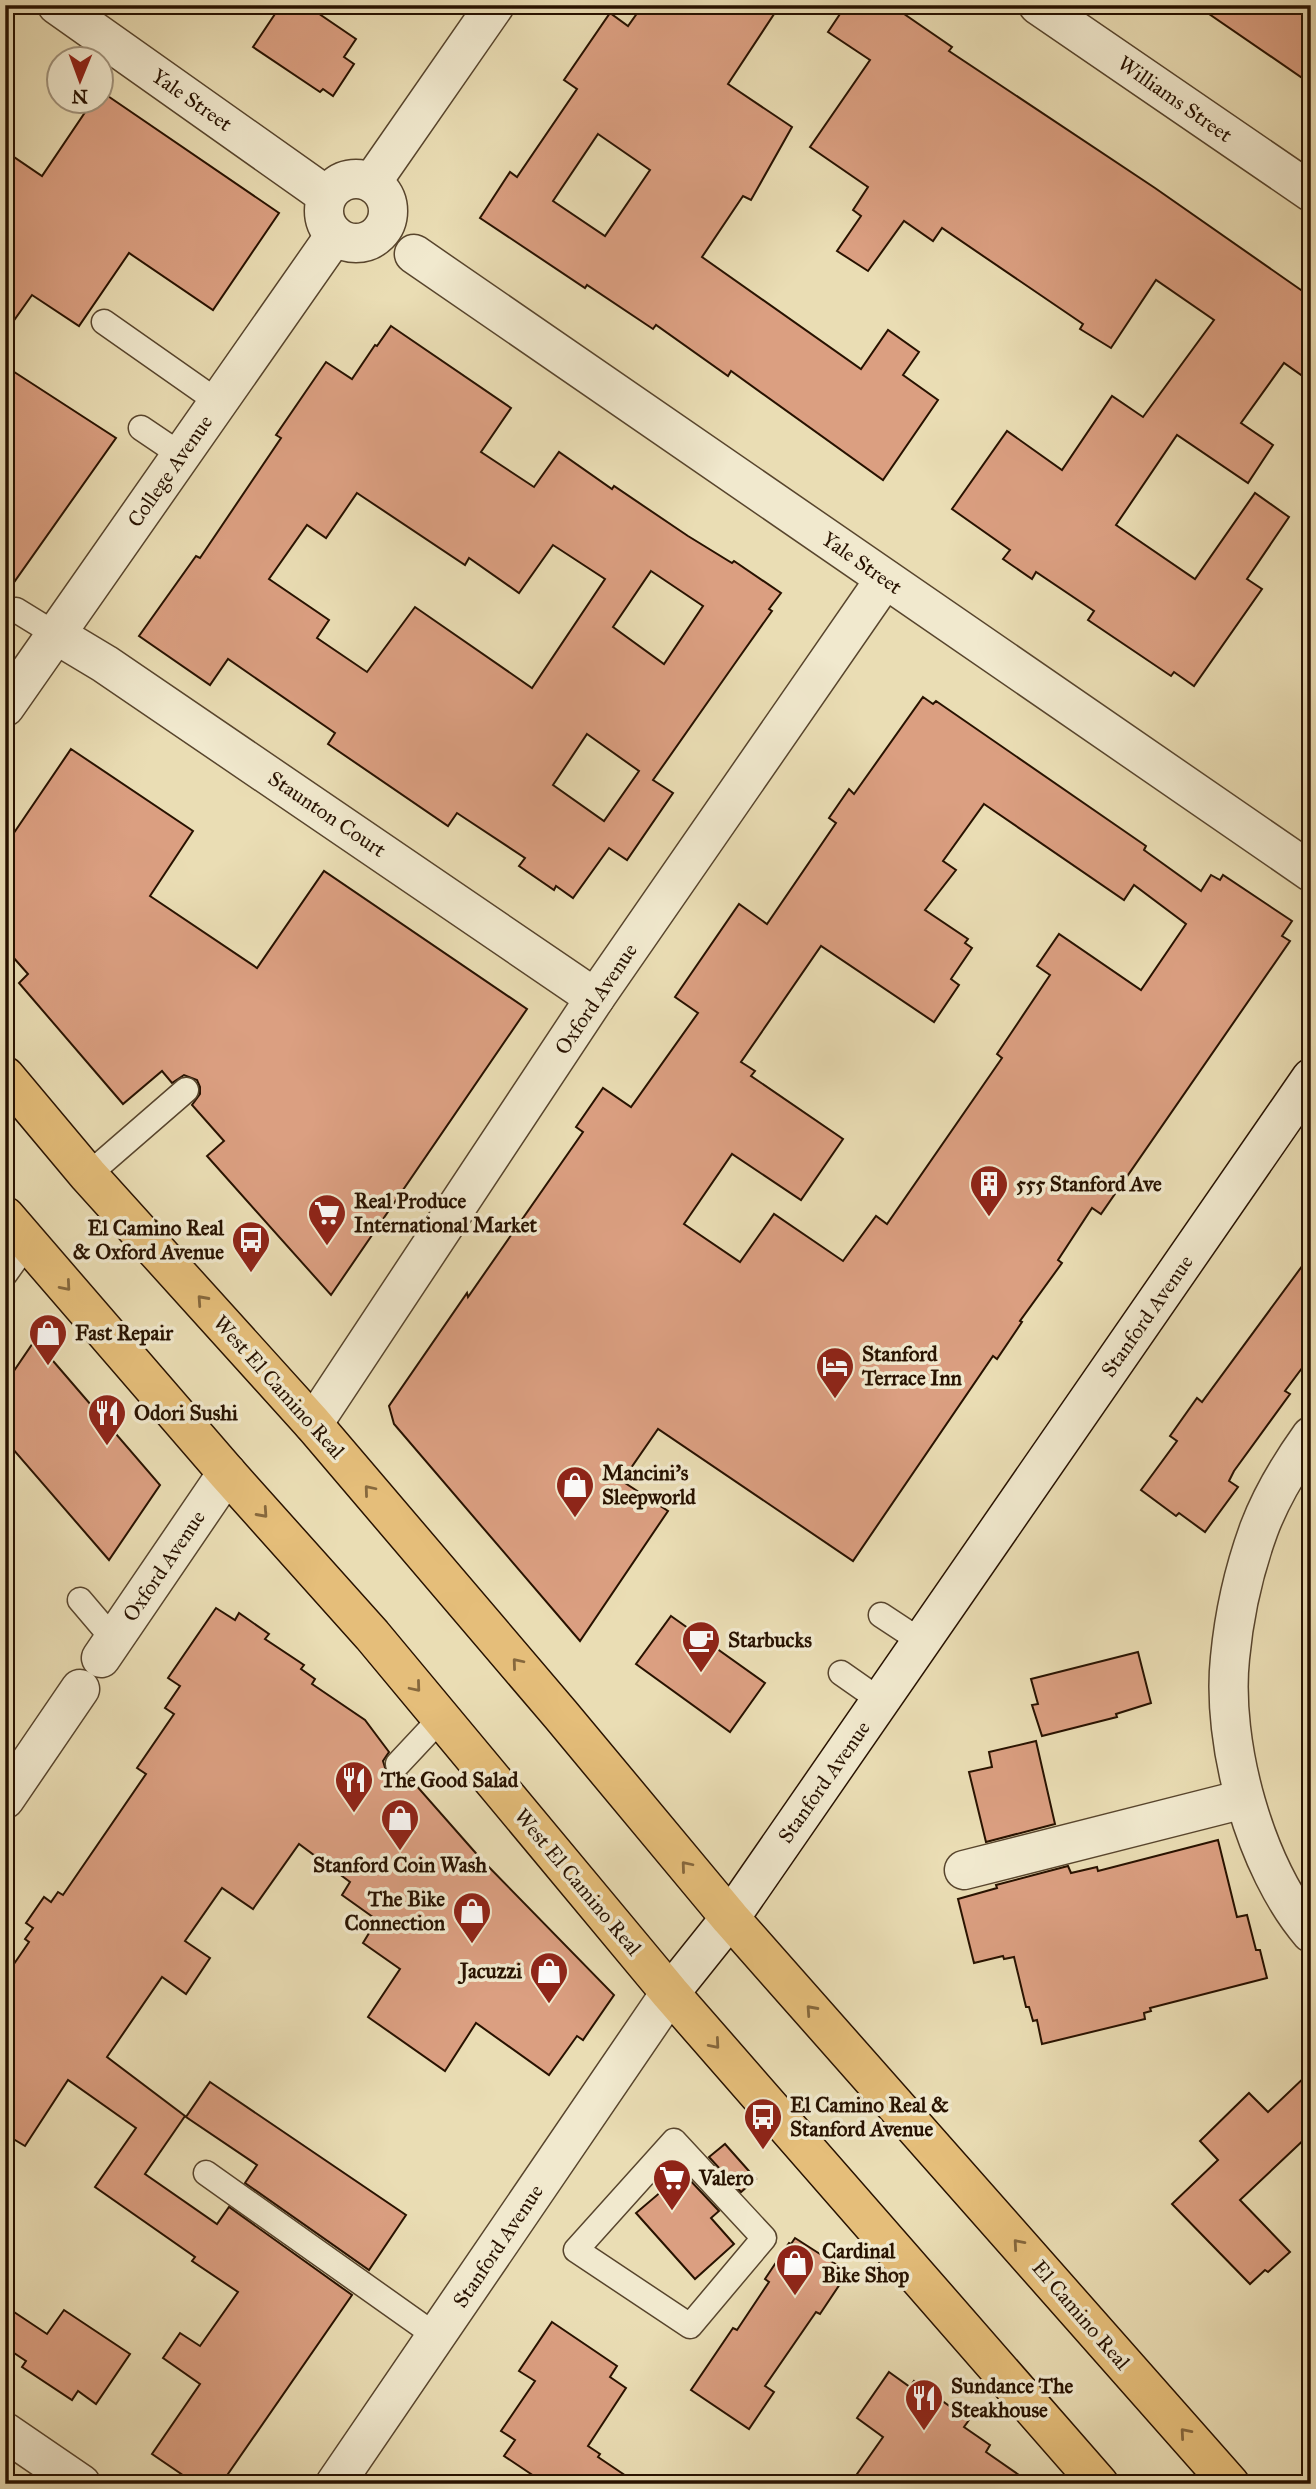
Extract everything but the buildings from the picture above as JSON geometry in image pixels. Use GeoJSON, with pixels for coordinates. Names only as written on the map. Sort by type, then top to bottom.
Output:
{"type":"FeatureCollection","features":[{"type":"Feature","properties":{"kind":"main road","name":"West El Camino Real"},"geometry":{"type":"LineString","coordinates":[[5,1076],[88,1175],[313,1424],[730,1918],[932,2147]]}},
{"type":"Feature","properties":{"kind":"main road","name":"West El Camino Real"},"geometry":{"type":"LineString","coordinates":[[17,1229],[227,1473],[372,1635],[670,1993],[1099,2484]]}},
{"type":"Feature","properties":{"kind":"main road","name":"El Camino Real"},"geometry":{"type":"LineString","coordinates":[[932,2147],[1230,2484]]}},
{"type":"Feature","properties":{"kind":"street","name":"Yale Street"},"geometry":{"type":"LineString","coordinates":[[57,5],[327,196]]}},
{"type":"Feature","properties":{"kind":"street"},"geometry":{"type":"LineString","coordinates":[[372,182],[495,5]]}},
{"type":"Feature","properties":{"kind":"street","name":"Williams Street"},"geometry":{"type":"LineString","coordinates":[[1038,5],[1311,192]]}},
{"type":"Feature","properties":{"kind":"street"},"geometry":{"type":"LineString","coordinates":[[352,178],[372,182],[387,198],[388,220],[383,230],[365,242],[344,241],[335,235],[324,217],[327,196],[334,187],[352,178]]}},
{"type":"Feature","properties":{"kind":"street","name":"College Avenue"},"geometry":{"type":"LineString","coordinates":[[5,707],[335,235]]}},
{"type":"Feature","properties":{"kind":"street","name":"Yale Street"},"geometry":{"type":"LineString","coordinates":[[414,254],[1311,872]]}},
{"type":"Feature","properties":{"kind":"street","name":"Oxford Avenue"},"geometry":{"type":"LineString","coordinates":[[313,1424],[595,998],[885,579]]}},
{"type":"Feature","properties":{"kind":"street","name":"Staunton Court"},"geometry":{"type":"LineString","coordinates":[[55,634],[106,664],[595,998]]}},
{"type":"Feature","properties":{"kind":"street","name":"Stanford Avenue"},"geometry":{"type":"LineString","coordinates":[[335,2484],[670,1993],[730,1918],[1311,1078]]}},
{"type":"Feature","properties":{"kind":"street"},"geometry":{"type":"LineString","coordinates":[[1311,1436],[1293,1461],[1260,1527],[1240,1592],[1229,1660],[1231,1728],[1244,1799],[1264,1857],[1298,1919],[1311,1933]]}},
{"type":"Feature","properties":{"kind":"street","name":"Oxford Avenue"},"geometry":{"type":"LineString","coordinates":[[108,1649],[227,1473]]}},
{"type":"Feature","properties":{"kind":"street"},"geometry":{"type":"LineString","coordinates":[[5,1798],[80,1689]]}},
{"type":"Feature","properties":{"kind":"street"},"geometry":{"type":"LineString","coordinates":[[964,1870],[1244,1799]]}},
{"type":"Feature","properties":{"kind":"street"},"geometry":{"type":"LineString","coordinates":[[5,2432],[81,2484]]}},
{"type":"Feature","properties":{"kind":"lane"},"geometry":{"type":"LineString","coordinates":[[104,322],[218,402]]}},
{"type":"Feature","properties":{"kind":"lane"},"geometry":{"type":"LineString","coordinates":[[141,428],[181,456]]}},
{"type":"Feature","properties":{"kind":"lane"},"geometry":{"type":"LineString","coordinates":[[16,610],[55,634]]}},
{"type":"Feature","properties":{"kind":"lane"},"geometry":{"type":"LineString","coordinates":[[88,1175],[186,1090]]}},
{"type":"Feature","properties":{"kind":"lane"},"geometry":{"type":"LineString","coordinates":[[5,1274],[17,1229]]}},
{"type":"Feature","properties":{"kind":"lane"},"geometry":{"type":"LineString","coordinates":[[80,1600],[108,1649]]}},
{"type":"Feature","properties":{"kind":"lane"},"geometry":{"type":"LineString","coordinates":[[881,1615],[922,1642]]}},
{"type":"Feature","properties":{"kind":"lane"},"geometry":{"type":"LineString","coordinates":[[841,1673],[881,1700]]}},
{"type":"Feature","properties":{"kind":"lane"},"geometry":{"type":"LineString","coordinates":[[398,1764],[442,1717]]}},
{"type":"Feature","properties":{"kind":"lane"},"geometry":{"type":"LineString","coordinates":[[674,2141],[764,2238],[690,2326],[576,2250],[674,2141]]}},
{"type":"Feature","properties":{"kind":"lane"},"geometry":{"type":"LineString","coordinates":[[206,2173],[436,2336]]}},
{"type":"Feature","properties":{"kind":"place","name":"555 Stanford Ave"},"geometry":{"type":"Point","coordinates":[989,1218]}},
{"type":"Feature","properties":{"kind":"place","name":"Real Produce International Market"},"geometry":{"type":"Point","coordinates":[327,1247]}},
{"type":"Feature","properties":{"kind":"place","name":"El Camino Real & Oxford Avenue"},"geometry":{"type":"Point","coordinates":[251,1274]}},
{"type":"Feature","properties":{"kind":"place","name":"Fast Repair"},"geometry":{"type":"Point","coordinates":[48,1367]}},
{"type":"Feature","properties":{"kind":"place","name":"Stanford Terrace Inn"},"geometry":{"type":"Point","coordinates":[835,1400]}},
{"type":"Feature","properties":{"kind":"place","name":"Odori Sushi"},"geometry":{"type":"Point","coordinates":[107,1447]}},
{"type":"Feature","properties":{"kind":"place","name":"Mancini’s Sleepworld"},"geometry":{"type":"Point","coordinates":[575,1519]}},
{"type":"Feature","properties":{"kind":"place","name":"Starbucks"},"geometry":{"type":"Point","coordinates":[701,1674]}},
{"type":"Feature","properties":{"kind":"place","name":"The Good Salad"},"geometry":{"type":"Point","coordinates":[354,1814]}},
{"type":"Feature","properties":{"kind":"place","name":"Stanford Coin Wash"},"geometry":{"type":"Point","coordinates":[400,1852]}},
{"type":"Feature","properties":{"kind":"place","name":"The Bike Connection"},"geometry":{"type":"Point","coordinates":[472,1945]}},
{"type":"Feature","properties":{"kind":"place","name":"Jacuzzi"},"geometry":{"type":"Point","coordinates":[549,2005]}},
{"type":"Feature","properties":{"kind":"place","name":"El Camino Real & Stanford Avenue"},"geometry":{"type":"Point","coordinates":[763,2151]}},
{"type":"Feature","properties":{"kind":"place","name":"Valero"},"geometry":{"type":"Point","coordinates":[672,2212]}},
{"type":"Feature","properties":{"kind":"place","name":"Cardinal Bike Shop"},"geometry":{"type":"Point","coordinates":[795,2297]}},
{"type":"Feature","properties":{"kind":"place","name":"Sundance The Steakhouse"},"geometry":{"type":"Point","coordinates":[924,2432]}}]}
